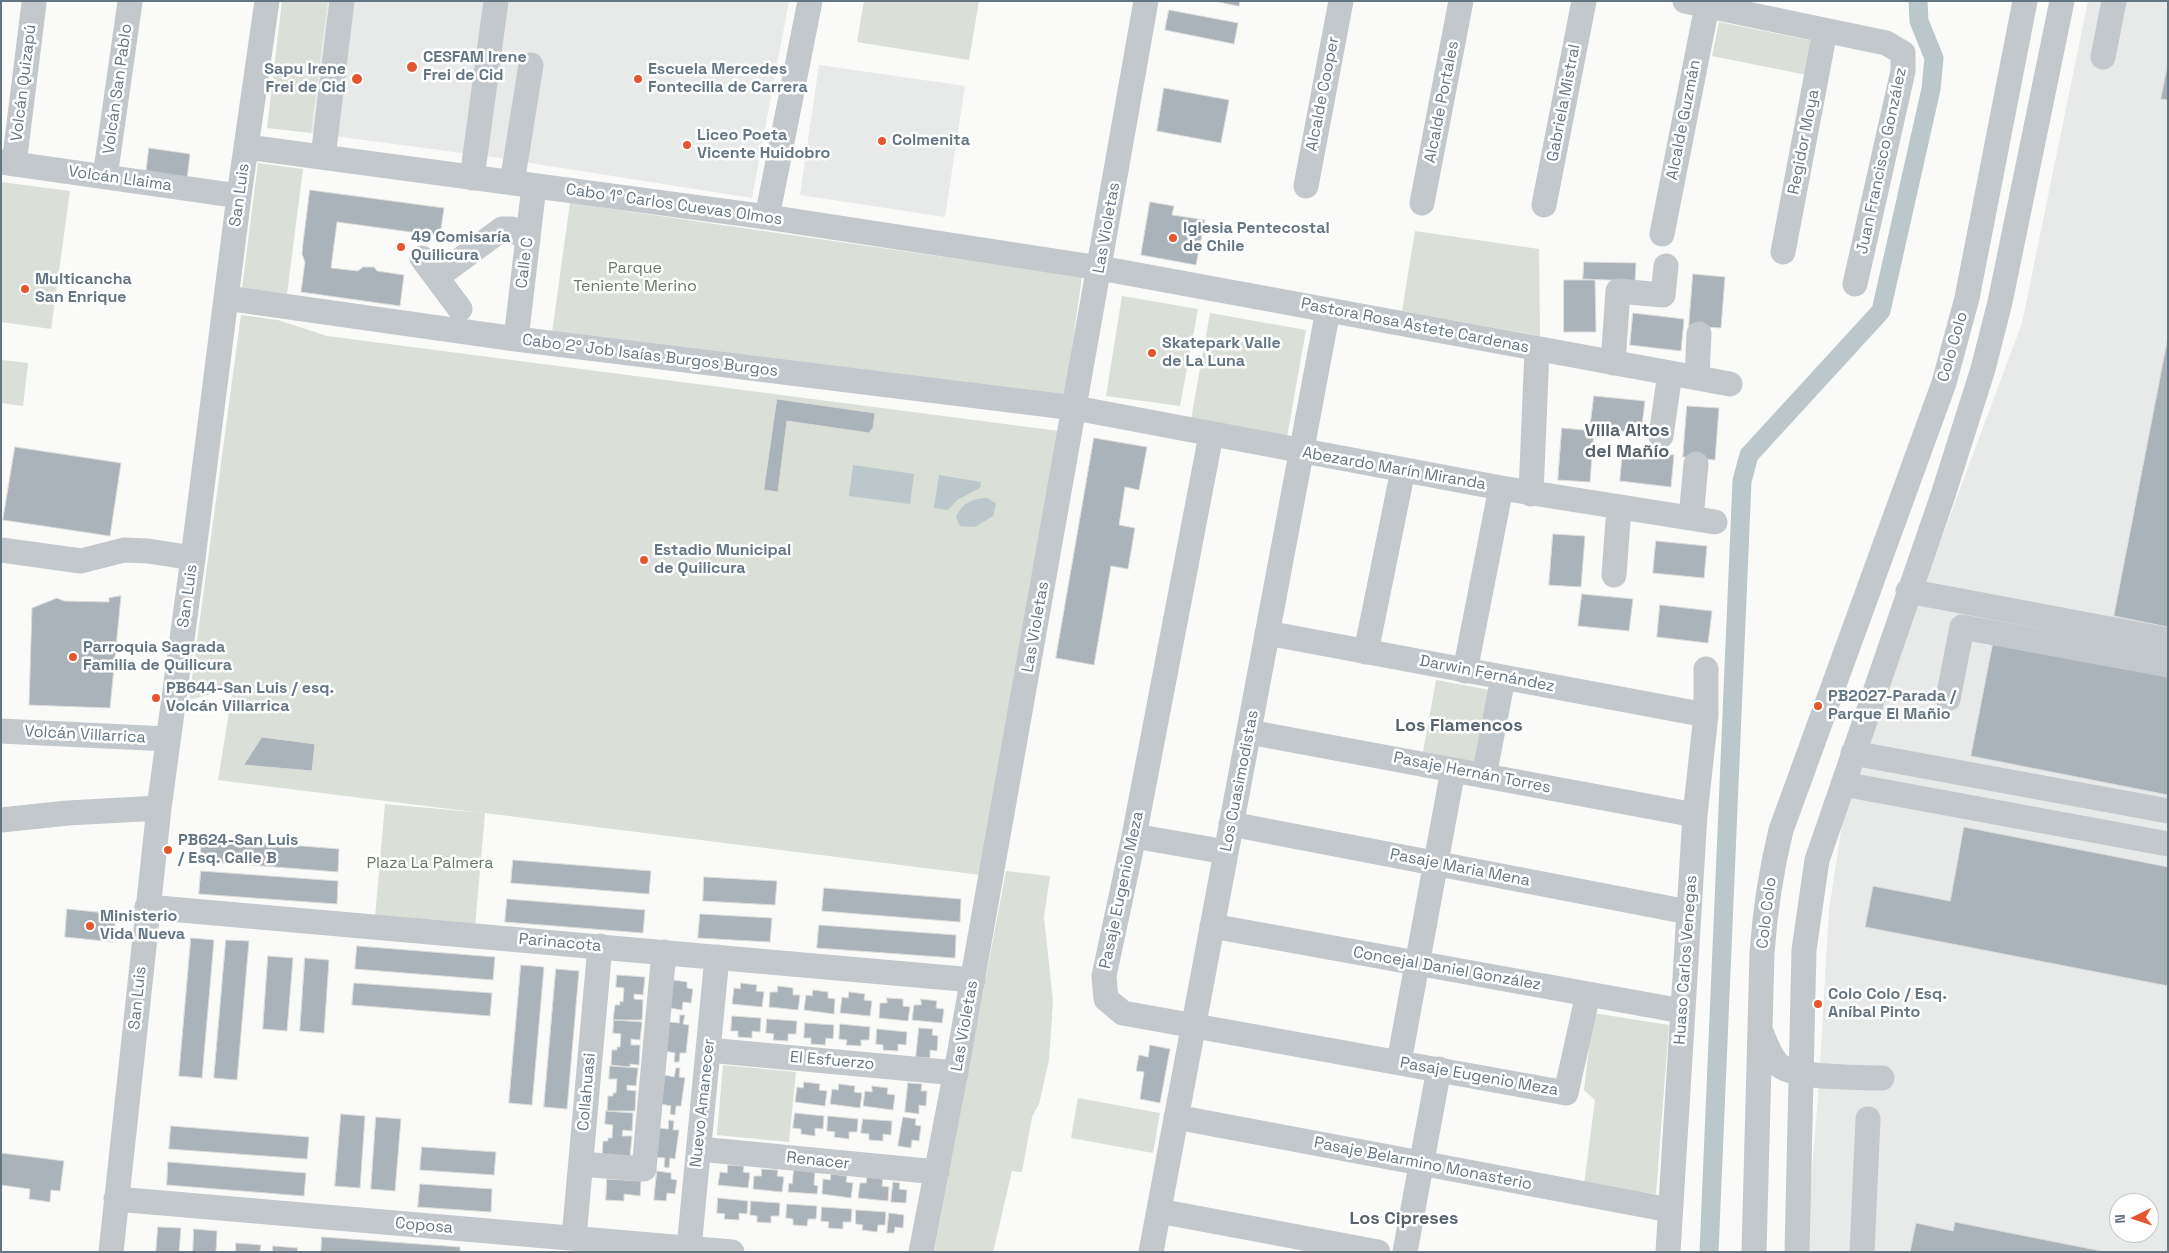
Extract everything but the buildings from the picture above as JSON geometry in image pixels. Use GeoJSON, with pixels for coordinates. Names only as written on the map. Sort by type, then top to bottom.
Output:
{"type":"FeatureCollection","features":[{"type":"Feature","properties":{"kind":"street","name":"San Luis"},"geometry":{"type":"LineString","coordinates":[[111,1252],[159,808],[239,196],[267,1]]}},
{"type":"Feature","properties":{"kind":"street"},"geometry":{"type":"LineString","coordinates":[[324,157],[342,1]]}},
{"type":"Feature","properties":{"kind":"street"},"geometry":{"type":"LineString","coordinates":[[472,178],[496,1]]}},
{"type":"Feature","properties":{"kind":"street"},"geometry":{"type":"LineString","coordinates":[[767,217],[810,1]]}},
{"type":"Feature","properties":{"kind":"street","name":"Las Violetas"},"geometry":{"type":"LineString","coordinates":[[921,1252],[973,980],[1146,1]]}},
{"type":"Feature","properties":{"kind":"street","name":"Alcalde Cooper"},"geometry":{"type":"LineString","coordinates":[[1306,186],[1341,1]]}},
{"type":"Feature","properties":{"kind":"street","name":"Alcalde Portales"},"geometry":{"type":"LineString","coordinates":[[1422,203],[1461,1]]}},
{"type":"Feature","properties":{"kind":"street","name":"Gabriela Mistral"},"geometry":{"type":"LineString","coordinates":[[1544,205],[1584,1]]}},
{"type":"Feature","properties":{"kind":"street","name":"Colo Colo"},"geometry":{"type":"LineString","coordinates":[[1754,1252],[1765,905],[1781,830],[1944,383],[1967,298],[2025,1]]}},
{"type":"Feature","properties":{"kind":"street","name":"Colo Colo"},"geometry":{"type":"LineString","coordinates":[[1797,1252],[1804,950],[1818,860],[1842,784],[1984,369],[2000,302],[2062,1]]}},
{"type":"Feature","properties":{"kind":"street"},"geometry":{"type":"LineString","coordinates":[[2103,57],[2114,1]]}},
{"type":"Feature","properties":{"kind":"street","name":"Volcán San Pablo"},"geometry":{"type":"LineString","coordinates":[[105,177],[130,2]]}},
{"type":"Feature","properties":{"kind":"street","name":"Volcán Quizapú"},"geometry":{"type":"LineString","coordinates":[[8,163],[34,3]]}},
{"type":"Feature","properties":{"kind":"street","name":"Juan Francisco González"},"geometry":{"type":"LineString","coordinates":[[1696,4],[1886,43],[1903,53],[1903,71],[1855,284]]}},
{"type":"Feature","properties":{"kind":"street","name":"Alcalde Guzmán"},"geometry":{"type":"LineString","coordinates":[[1662,234],[1696,4]]}},
{"type":"Feature","properties":{"kind":"street","name":"Regidor Moya"},"geometry":{"type":"LineString","coordinates":[[1783,252],[1825,30]]}},
{"type":"Feature","properties":{"kind":"street","name":"Calle C"},"geometry":{"type":"LineString","coordinates":[[516,339],[528,240],[523,185],[531,65]]}},
{"type":"Feature","properties":{"kind":"street"},"geometry":{"type":"LineString","coordinates":[[2000,127],[2011,148],[2030,156]]}},
{"type":"Feature","properties":{"kind":"street","name":"Cabo 1° Carlos Cuevas Olmos"},"geometry":{"type":"LineString","coordinates":[[247,147],[767,217],[1100,268]]}},
{"type":"Feature","properties":{"kind":"street","name":"Volcán Llaima"},"geometry":{"type":"LineString","coordinates":[[8,163],[239,196]]}},
{"type":"Feature","properties":{"kind":"street"},"geometry":{"type":"LineString","coordinates":[[460,309],[430,267],[502,229],[512,229],[528,240]]}},
{"type":"Feature","properties":{"kind":"street"},"geometry":{"type":"LineString","coordinates":[[1613,363],[1618,291],[1663,295],[1666,266]]}},
{"type":"Feature","properties":{"kind":"street","name":"Pastora Rosa Astete Cardenas"},"geometry":{"type":"LineString","coordinates":[[1100,268],[1537,350],[1730,384]]}},
{"type":"Feature","properties":{"kind":"street","name":"Cabo 2° Job Isaías Burgos Burgos"},"geometry":{"type":"LineString","coordinates":[[226,298],[516,339],[1075,408]]}},
{"type":"Feature","properties":{"kind":"street","name":"Los Cuasimodistas"},"geometry":{"type":"LineString","coordinates":[[1151,1252],[1328,310]]}},
{"type":"Feature","properties":{"kind":"street"},"geometry":{"type":"LineString","coordinates":[[1697,378],[1700,334]]}},
{"type":"Feature","properties":{"kind":"street"},"geometry":{"type":"LineString","coordinates":[[1531,494],[1537,350]]}},
{"type":"Feature","properties":{"kind":"street"},"geometry":{"type":"LineString","coordinates":[[1662,436],[1670,373]]}},
{"type":"Feature","properties":{"kind":"street","name":"Abezardo Marín Miranda"},"geometry":{"type":"LineString","coordinates":[[1075,408],[1531,494],[1703,520],[1696,464]]}},
{"type":"Feature","properties":{"kind":"street","name":"Pasaje Eugenio Meza"},"geometry":{"type":"LineString","coordinates":[[1211,435],[1134,836],[1104,976],[1106,999],[1123,1013],[1194,1024],[1566,1093],[1588,994]]}},
{"type":"Feature","properties":{"kind":"street"},"geometry":{"type":"LineString","coordinates":[[1366,652],[1403,470]]}},
{"type":"Feature","properties":{"kind":"street"},"geometry":{"type":"LineString","coordinates":[[1465,671],[1501,488]]}},
{"type":"Feature","properties":{"kind":"street"},"geometry":{"type":"LineString","coordinates":[[1614,575],[1620,507]]}},
{"type":"Feature","properties":{"kind":"street"},"geometry":{"type":"LineString","coordinates":[[1,550],[81,561],[124,550],[148,551],[193,558]]}},
{"type":"Feature","properties":{"kind":"street"},"geometry":{"type":"LineString","coordinates":[[1879,560],[1909,589]]}},
{"type":"Feature","properties":{"kind":"street"},"geometry":{"type":"LineString","coordinates":[[1868,591],[1909,589],[2168,640]]}},
{"type":"Feature","properties":{"kind":"street"},"geometry":{"type":"LineString","coordinates":[[1948,699],[1962,628],[2168,665]]}},
{"type":"Feature","properties":{"kind":"street","name":"Darwin Fernández"},"geometry":{"type":"LineString","coordinates":[[1267,633],[1706,715]]}},
{"type":"Feature","properties":{"kind":"street","name":"Huaso Carlos Venegas"},"geometry":{"type":"LineString","coordinates":[[1668,1252],[1688,912],[1695,815],[1706,715],[1706,669]]}},
{"type":"Feature","properties":{"kind":"street"},"geometry":{"type":"LineString","coordinates":[[1484,776],[1503,678]]}},
{"type":"Feature","properties":{"kind":"street","name":"Volcán Villarrica"},"geometry":{"type":"LineString","coordinates":[[1,731],[168,739]]}},
{"type":"Feature","properties":{"kind":"street","name":"Pasaje Hernán Torres"},"geometry":{"type":"LineString","coordinates":[[1249,732],[1695,815]]}},
{"type":"Feature","properties":{"kind":"street"},"geometry":{"type":"LineString","coordinates":[[1853,752],[2168,811]]}},
{"type":"Feature","properties":{"kind":"street"},"geometry":{"type":"LineString","coordinates":[[1399,1062],[1453,770]]}},
{"type":"Feature","properties":{"kind":"street"},"geometry":{"type":"LineString","coordinates":[[1842,784],[2168,844]]}},
{"type":"Feature","properties":{"kind":"street"},"geometry":{"type":"LineString","coordinates":[[1,820],[68,813],[159,808]]}},
{"type":"Feature","properties":{"kind":"street","name":"Pasaje Maria Mena"},"geometry":{"type":"LineString","coordinates":[[1231,824],[1688,912]]}},
{"type":"Feature","properties":{"kind":"street"},"geometry":{"type":"LineString","coordinates":[[1134,836],[1226,852]]}},
{"type":"Feature","properties":{"kind":"street","name":"Parinacota"},"geometry":{"type":"LineString","coordinates":[[147,907],[973,980]]}},
{"type":"Feature","properties":{"kind":"street","name":"Concejal Daniel González"},"geometry":{"type":"LineString","coordinates":[[1212,926],[1682,1011]]}},
{"type":"Feature","properties":{"kind":"street","name":"Collahuasi"},"geometry":{"type":"LineString","coordinates":[[574,1238],[600,946]]}},
{"type":"Feature","properties":{"kind":"street"},"geometry":{"type":"LineString","coordinates":[[580,1164],[644,1169],[664,952]]}},
{"type":"Feature","properties":{"kind":"street","name":"Nuevo Amanecer"},"geometry":{"type":"LineString","coordinates":[[689,1248],[717,957]]}},
{"type":"Feature","properties":{"kind":"street"},"geometry":{"type":"LineString","coordinates":[[1760,1030],[1770,1054],[1781,1066],[1802,1074],[1882,1078]]}},
{"type":"Feature","properties":{"kind":"street","name":"El Esfuerzo"},"geometry":{"type":"LineString","coordinates":[[708,1050],[956,1072]]}},
{"type":"Feature","properties":{"kind":"street"},"geometry":{"type":"LineString","coordinates":[[1405,1252],[1439,1069]]}},
{"type":"Feature","properties":{"kind":"street","name":"Pasaje Belarmino Monasterio"},"geometry":{"type":"LineString","coordinates":[[1176,1117],[1670,1210]]}},
{"type":"Feature","properties":{"kind":"street"},"geometry":{"type":"LineString","coordinates":[[1862,1252],[1868,1119]]}},
{"type":"Feature","properties":{"kind":"street","name":"Renacer"},"geometry":{"type":"LineString","coordinates":[[698,1149],[937,1172]]}},
{"type":"Feature","properties":{"kind":"street","name":"Coposa"},"geometry":{"type":"LineString","coordinates":[[116,1200],[484,1241],[574,1238],[732,1252]]}},
{"type":"Feature","properties":{"kind":"street"},"geometry":{"type":"LineString","coordinates":[[1159,1211],[1378,1252]]}},
{"type":"Feature","properties":{"kind":"shaded area","name":"Escuela Mercedes Fontecilla de Carrera"},"geometry":{"type":"Polygon","coordinates":[[[328,1],[789,1],[752,198],[492,157],[311,133],[328,1]]]}},
{"type":"Feature","properties":{"kind":"shaded area"},"geometry":{"type":"Polygon","coordinates":[[[2088,1],[2168,1],[2168,1252],[1805,1252],[1818,1098],[1829,910],[1847,791],[2022,323],[2088,1]]]}},
{"type":"Feature","properties":{"kind":"shaded area","name":"Colmenita"},"geometry":{"type":"Polygon","coordinates":[[[819,65],[965,86],[945,217],[800,195],[819,65]]]}},
{"type":"Feature","properties":{"kind":"shaded area"},"geometry":{"type":"Polygon","coordinates":[[[853,465],[914,474],[910,504],[849,496],[853,465]]]}},
{"type":"Feature","properties":{"kind":"shaded area"},"geometry":{"type":"Polygon","coordinates":[[[939,475],[981,482],[980,488],[957,500],[948,510],[934,508],[939,475]]]}},
{"type":"Feature","properties":{"kind":"shaded area"},"geometry":{"type":"Polygon","coordinates":[[[988,498],[996,504],[993,516],[975,527],[960,526],[956,517],[961,508],[973,500],[988,498]]]}},
{"type":"Feature","properties":{"kind":"green space"},"geometry":{"type":"Polygon","coordinates":[[[282,1],[328,1],[311,133],[267,128],[282,1]]]}},
{"type":"Feature","properties":{"kind":"green space"},"geometry":{"type":"Polygon","coordinates":[[[864,1],[979,1],[969,60],[857,42],[864,1]]]}},
{"type":"Feature","properties":{"kind":"green space"},"geometry":{"type":"Polygon","coordinates":[[[1719,22],[1814,41],[1807,75],[1712,56],[1719,22]]]}},
{"type":"Feature","properties":{"kind":"green space"},"geometry":{"type":"Polygon","coordinates":[[[258,163],[303,169],[287,294],[242,288],[258,163]]]}},
{"type":"Feature","properties":{"kind":"green space"},"geometry":{"type":"Polygon","coordinates":[[[1,182],[70,191],[51,329],[1,322],[1,182]]]}},
{"type":"Feature","properties":{"kind":"green space","name":"Parque Teniente Merino"},"geometry":{"type":"Polygon","coordinates":[[[570,203],[1082,277],[1064,402],[552,333],[570,203]]]}},
{"type":"Feature","properties":{"kind":"green space"},"geometry":{"type":"Polygon","coordinates":[[[1415,231],[1539,249],[1540,336],[1402,311],[1415,231]]]}},
{"type":"Feature","properties":{"kind":"green space","name":"Skatepark Valle de La Luna"},"geometry":{"type":"Polygon","coordinates":[[[1122,296],[1198,309],[1180,406],[1106,396],[1122,296]]]}},
{"type":"Feature","properties":{"kind":"green space"},"geometry":{"type":"Polygon","coordinates":[[[1210,313],[1306,330],[1287,437],[1191,419],[1210,313]]]}},
{"type":"Feature","properties":{"kind":"green space","name":"Estadio Municipal de Quilicura"},"geometry":{"type":"Polygon","coordinates":[[[241,315],[278,320],[327,336],[1059,431],[981,875],[485,813],[475,927],[375,917],[385,804],[482,813],[218,780],[233,688],[189,700],[241,315]]]}},
{"type":"Feature","properties":{"kind":"green space"},"geometry":{"type":"Polygon","coordinates":[[[1,360],[28,363],[23,406],[1,403],[1,360]]]}},
{"type":"Feature","properties":{"kind":"green space"},"geometry":{"type":"Polygon","coordinates":[[[1436,680],[1490,690],[1476,767],[1422,757],[1436,680]]]}},
{"type":"Feature","properties":{"kind":"green space"},"geometry":{"type":"Polygon","coordinates":[[[1006,871],[1050,876],[1044,917],[1053,1001],[1049,1060],[1039,1104],[1032,1117],[1022,1172],[1012,1171],[993,1252],[934,1252],[1006,871]]]}},
{"type":"Feature","properties":{"kind":"green space"},"geometry":{"type":"Polygon","coordinates":[[[1593,1013],[1669,1025],[1656,1194],[1584,1185],[1595,1100],[1584,1090],[1593,1013]]]}},
{"type":"Feature","properties":{"kind":"green space"},"geometry":{"type":"Polygon","coordinates":[[[723,1065],[796,1072],[789,1142],[717,1135],[723,1065]]]}},
{"type":"Feature","properties":{"kind":"green space"},"geometry":{"type":"Polygon","coordinates":[[[1078,1098],[1160,1113],[1153,1153],[1071,1138],[1078,1098]]]}},
{"type":"Feature","properties":{"kind":"waterway"},"geometry":{"type":"LineString","coordinates":[[1709,1252],[1742,481],[1749,455],[1881,311],[1931,89],[1934,58],[1919,21],[1918,1]]}},
{"type":"Feature","properties":{"kind":"place","name":"CESFAM Irene Frei de Cid"},"geometry":{"type":"Point","coordinates":[412,67]}},
{"type":"Feature","properties":{"kind":"place","name":"Sapu Irene Frei de Cid"},"geometry":{"type":"Point","coordinates":[357,79]}},
{"type":"Feature","properties":{"kind":"place","name":"Escuela Mercedes Fontecilla de Carrera"},"geometry":{"type":"Point","coordinates":[638,79]}},
{"type":"Feature","properties":{"kind":"place","name":"Colmenita"},"geometry":{"type":"Point","coordinates":[882,141]}},
{"type":"Feature","properties":{"kind":"place","name":"Liceo Poeta Vicente Huidobro"},"geometry":{"type":"Point","coordinates":[687,145]}},
{"type":"Feature","properties":{"kind":"place","name":"Iglesia Pentecostal de Chile"},"geometry":{"type":"Point","coordinates":[1173,238]}},
{"type":"Feature","properties":{"kind":"place","name":"49 Comisaría Quilicura"},"geometry":{"type":"Point","coordinates":[401,247]}},
{"type":"Feature","properties":{"kind":"place","name":"Multicancha San Enrique"},"geometry":{"type":"Point","coordinates":[25,289]}},
{"type":"Feature","properties":{"kind":"place","name":"Skatepark Valle de La Luna"},"geometry":{"type":"Point","coordinates":[1152,353]}},
{"type":"Feature","properties":{"kind":"place","name":"Estadio Municipal de Quilicura"},"geometry":{"type":"Point","coordinates":[644,560]}},
{"type":"Feature","properties":{"kind":"place","name":"Parroquia Sagrada Familia de Quilicura"},"geometry":{"type":"Point","coordinates":[73,657]}},
{"type":"Feature","properties":{"kind":"place","name":"PB644-San Luis / esq. Volcán Villarrica"},"geometry":{"type":"Point","coordinates":[156,698]}},
{"type":"Feature","properties":{"kind":"place","name":"PB2027-Parada / Parque El Mañio"},"geometry":{"type":"Point","coordinates":[1818,706]}},
{"type":"Feature","properties":{"kind":"place","name":"PB624-San Luis / Esq. Calle B"},"geometry":{"type":"Point","coordinates":[168,850]}},
{"type":"Feature","properties":{"kind":"place","name":"Ministerio Vida Nueva"},"geometry":{"type":"Point","coordinates":[90,926]}},
{"type":"Feature","properties":{"kind":"place","name":"Colo Colo / Esq. Aníbal Pinto"},"geometry":{"type":"Point","coordinates":[1818,1004]}},
{"type":"Feature","properties":{"kind":"district","name":"Villa Altos del Mañío"},"geometry":{"type":"Point","coordinates":[1627,441]}},
{"type":"Feature","properties":{"kind":"district","name":"Los Flamencos"},"geometry":{"type":"Point","coordinates":[1459,726]}},
{"type":"Feature","properties":{"kind":"district","name":"Los Cipreses"},"geometry":{"type":"Point","coordinates":[1404,1219]}},
{"type":"Feature","properties":{"kind":"park label","name":"Plaza La Palmera"},"geometry":{"type":"Point","coordinates":[430,864]}}]}
